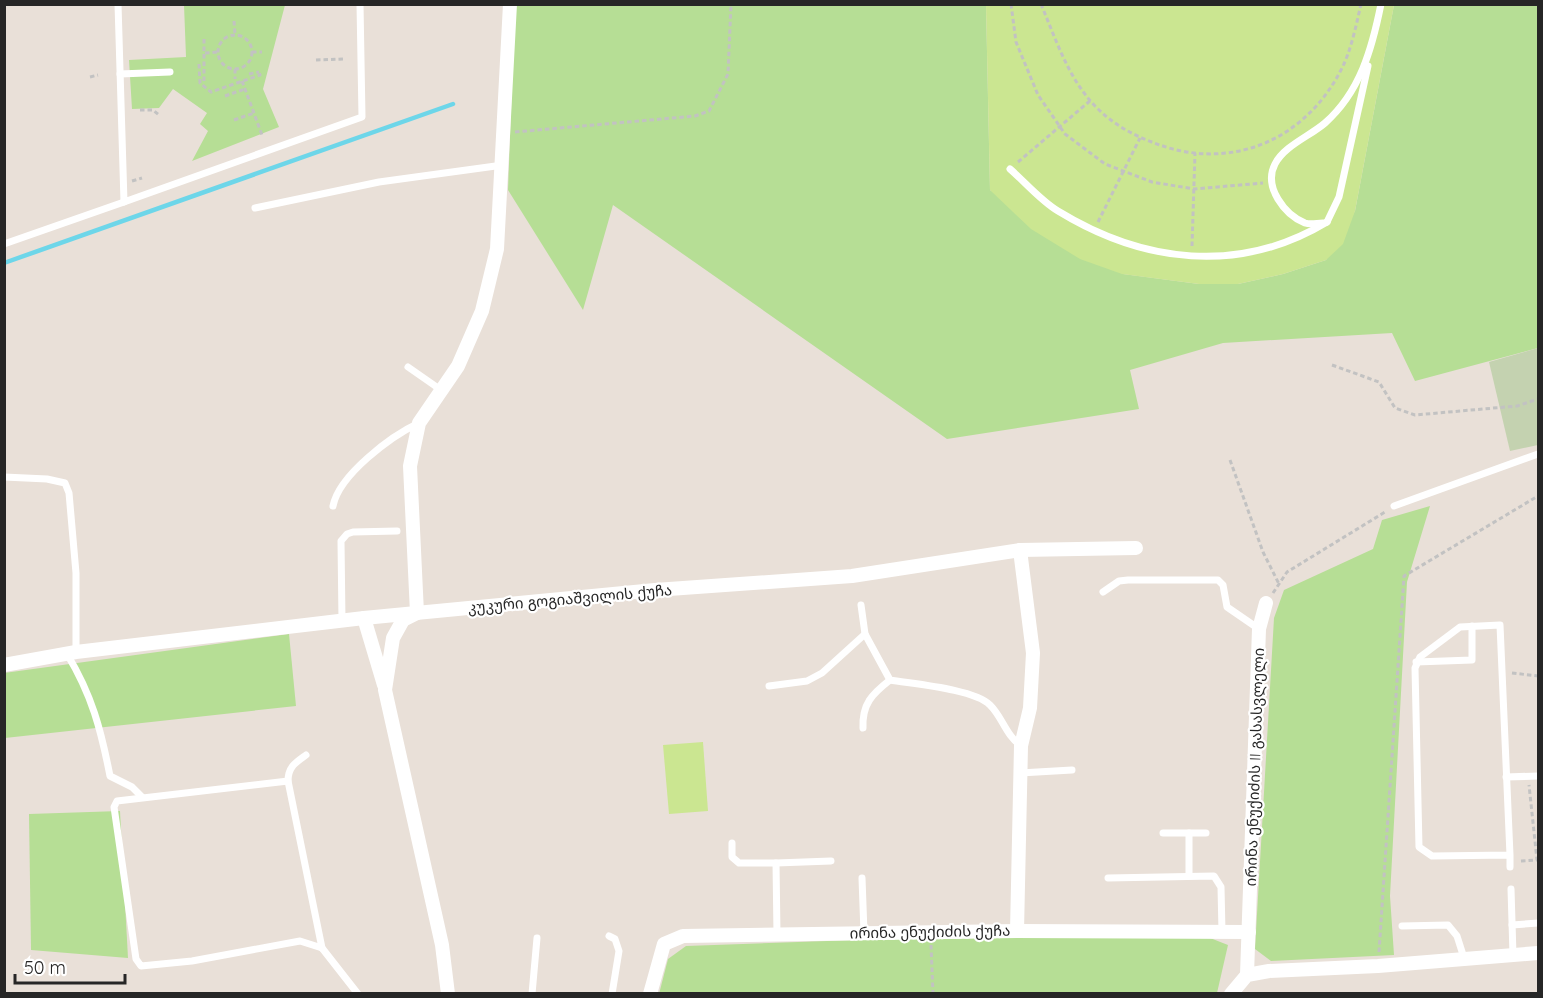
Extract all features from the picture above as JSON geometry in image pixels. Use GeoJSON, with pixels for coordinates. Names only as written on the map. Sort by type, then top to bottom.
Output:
{"type":"FeatureCollection","features":[{"type":"Feature","properties":{"kind":"street"},"geometry":{"type":"LineString","coordinates":[[385,690],[393,639],[404,620],[417,613],[410,466],[419,423],[458,366],[482,311],[497,249],[510,4]]}},
{"type":"Feature","properties":{"kind":"street","name":"კუკური გოგიაშვილის ქუჩა"},"geometry":{"type":"LineString","coordinates":[[4,665],[71,653],[364,618],[655,590],[852,576],[1020,550],[1136,548]]}},
{"type":"Feature","properties":{"kind":"street"},"geometry":{"type":"LineString","coordinates":[[1017,931],[1021,746],[1030,708],[1033,653],[1020,550]]}},
{"type":"Feature","properties":{"kind":"street","name":"ირინა ენუქიძის II გასასვლელი"},"geometry":{"type":"LineString","coordinates":[[1247,975],[1259,629],[1266,603]]}},
{"type":"Feature","properties":{"kind":"street"},"geometry":{"type":"LineString","coordinates":[[364,618],[385,690],[442,945],[448,993]]}},
{"type":"Feature","properties":{"kind":"street","name":"ირინა ენუქიძის ქუჩა"},"geometry":{"type":"LineString","coordinates":[[650,993],[664,944],[683,936],[930,931],[1249,932]]}},
{"type":"Feature","properties":{"kind":"street"},"geometry":{"type":"LineString","coordinates":[[1231,993],[1247,975],[1269,971],[1539,953]]}},
{"type":"Feature","properties":{"kind":"lane"},"geometry":{"type":"LineString","coordinates":[[118,4],[124,202]]}},
{"type":"Feature","properties":{"kind":"lane"},"geometry":{"type":"LineString","coordinates":[[4,244],[362,117],[360,4]]}},
{"type":"Feature","properties":{"kind":"lane"},"geometry":{"type":"LineString","coordinates":[[1010,169],[1056,210],[1094,231],[1124,243],[1177,256],[1221,258],[1266,250],[1327,222],[1339,197],[1381,4]]}},
{"type":"Feature","properties":{"kind":"lane"},"geometry":{"type":"LineString","coordinates":[[1327,222],[1308,224],[1289,215],[1278,200],[1272,182],[1274,165],[1285,152],[1324,123],[1342,106],[1371,52]]}},
{"type":"Feature","properties":{"kind":"lane"},"geometry":{"type":"LineString","coordinates":[[120,74],[170,72]]}},
{"type":"Feature","properties":{"kind":"lane"},"geometry":{"type":"LineString","coordinates":[[255,208],[379,182],[503,165]]}},
{"type":"Feature","properties":{"kind":"lane"},"geometry":{"type":"LineString","coordinates":[[408,367],[441,390]]}},
{"type":"Feature","properties":{"kind":"lane"},"geometry":{"type":"LineString","coordinates":[[333,506],[341,486],[395,434],[419,423]]}},
{"type":"Feature","properties":{"kind":"lane"},"geometry":{"type":"LineString","coordinates":[[1394,506],[1539,454]]}},
{"type":"Feature","properties":{"kind":"lane"},"geometry":{"type":"LineString","coordinates":[[4,477],[47,479],[65,483],[69,493],[76,573],[71,653],[100,722],[110,776],[132,787],[142,797]]}},
{"type":"Feature","properties":{"kind":"lane"},"geometry":{"type":"LineString","coordinates":[[342,621],[341,541],[346,534],[353,532],[396,531]]}},
{"type":"Feature","properties":{"kind":"lane"},"geometry":{"type":"LineString","coordinates":[[1103,592],[1119,581],[1128,580],[1218,580],[1223,585],[1224,602],[1227,607],[1259,629]]}},
{"type":"Feature","properties":{"kind":"lane"},"geometry":{"type":"LineString","coordinates":[[861,605],[865,634],[890,680]]}},
{"type":"Feature","properties":{"kind":"lane"},"geometry":{"type":"LineString","coordinates":[[1500,625],[1510,861],[1432,856],[1419,847],[1416,662],[1460,627],[1500,625]]}},
{"type":"Feature","properties":{"kind":"lane"},"geometry":{"type":"LineString","coordinates":[[1416,662],[1472,660],[1472,626]]}},
{"type":"Feature","properties":{"kind":"lane"},"geometry":{"type":"LineString","coordinates":[[769,686],[807,681],[822,673],[865,634]]}},
{"type":"Feature","properties":{"kind":"lane"},"geometry":{"type":"LineString","coordinates":[[863,729],[862,713],[871,695],[890,680],[968,695],[988,703],[1010,737],[1021,746]]}},
{"type":"Feature","properties":{"kind":"lane"},"geometry":{"type":"LineString","coordinates":[[306,755],[292,766],[288,772],[288,781],[322,948],[358,993]]}},
{"type":"Feature","properties":{"kind":"lane"},"geometry":{"type":"LineString","coordinates":[[1020,773],[1072,770]]}},
{"type":"Feature","properties":{"kind":"lane"},"geometry":{"type":"LineString","coordinates":[[1506,777],[1539,776]]}},
{"type":"Feature","properties":{"kind":"lane"},"geometry":{"type":"LineString","coordinates":[[288,781],[117,801],[114,807],[136,959],[141,966],[192,961],[300,941],[322,948]]}},
{"type":"Feature","properties":{"kind":"lane"},"geometry":{"type":"LineString","coordinates":[[1163,833],[1206,833]]}},
{"type":"Feature","properties":{"kind":"lane"},"geometry":{"type":"LineString","coordinates":[[1189,833],[1189,875]]}},
{"type":"Feature","properties":{"kind":"lane"},"geometry":{"type":"LineString","coordinates":[[732,843],[732,857],[739,863],[831,861]]}},
{"type":"Feature","properties":{"kind":"lane"},"geometry":{"type":"LineString","coordinates":[[776,863],[777,934]]}},
{"type":"Feature","properties":{"kind":"lane"},"geometry":{"type":"LineString","coordinates":[[1108,878],[1210,874],[1219,880],[1221,886],[1222,932]]}},
{"type":"Feature","properties":{"kind":"lane"},"geometry":{"type":"LineString","coordinates":[[862,878],[864,933]]}},
{"type":"Feature","properties":{"kind":"lane"},"geometry":{"type":"LineString","coordinates":[[1511,889],[1513,955]]}},
{"type":"Feature","properties":{"kind":"lane"},"geometry":{"type":"LineString","coordinates":[[1512,925],[1539,923]]}},
{"type":"Feature","properties":{"kind":"lane"},"geometry":{"type":"LineString","coordinates":[[1402,926],[1448,925],[1456,936],[1464,958]]}},
{"type":"Feature","properties":{"kind":"lane"},"geometry":{"type":"LineString","coordinates":[[609,936],[615,939],[618,951],[612,993]]}},
{"type":"Feature","properties":{"kind":"lane"},"geometry":{"type":"LineString","coordinates":[[532,993],[537,938]]}},
{"type":"Feature","properties":{"kind":"path"},"geometry":{"type":"LineString","coordinates":[[504,133],[695,116],[709,111],[728,74],[732,4]]}},
{"type":"Feature","properties":{"kind":"path"},"geometry":{"type":"LineString","coordinates":[[1011,4],[1016,42],[1038,95],[1065,134],[1105,164],[1152,182],[1194,189],[1272,182]]}},
{"type":"Feature","properties":{"kind":"path"},"geometry":{"type":"LineString","coordinates":[[1041,4],[1068,68],[1090,100],[1122,129],[1140,138],[1210,155],[1238,153],[1267,143],[1303,119],[1323,98],[1341,69],[1361,4]]}},
{"type":"Feature","properties":{"kind":"path"},"geometry":{"type":"LineString","coordinates":[[234,21],[235,35]]}},
{"type":"Feature","properties":{"kind":"path"},"geometry":{"type":"LineString","coordinates":[[235,35],[247,40],[252,52],[245,66],[235,69],[223,64],[218,52],[225,39],[235,35]]}},
{"type":"Feature","properties":{"kind":"path"},"geometry":{"type":"LineString","coordinates":[[204,39],[204,81]]}},
{"type":"Feature","properties":{"kind":"path"},"geometry":{"type":"LineString","coordinates":[[205,53],[218,52]]}},
{"type":"Feature","properties":{"kind":"path"},"geometry":{"type":"LineString","coordinates":[[252,52],[262,52]]}},
{"type":"Feature","properties":{"kind":"path"},"geometry":{"type":"LineString","coordinates":[[316,60],[343,59]]}},
{"type":"Feature","properties":{"kind":"path"},"geometry":{"type":"LineString","coordinates":[[199,64],[200,83],[211,92],[260,75],[259,72],[249,74]]}},
{"type":"Feature","properties":{"kind":"path"},"geometry":{"type":"LineString","coordinates":[[235,69],[235,79]]}},
{"type":"Feature","properties":{"kind":"path"},"geometry":{"type":"LineString","coordinates":[[90,77],[98,75]]}},
{"type":"Feature","properties":{"kind":"path"},"geometry":{"type":"LineString","coordinates":[[242,81],[262,135]]}},
{"type":"Feature","properties":{"kind":"path"},"geometry":{"type":"LineString","coordinates":[[225,96],[245,89]]}},
{"type":"Feature","properties":{"kind":"path"},"geometry":{"type":"LineString","coordinates":[[1010,169],[1090,100]]}},
{"type":"Feature","properties":{"kind":"path"},"geometry":{"type":"LineString","coordinates":[[140,110],[153,110],[159,115]]}},
{"type":"Feature","properties":{"kind":"path"},"geometry":{"type":"LineString","coordinates":[[234,120],[254,112]]}},
{"type":"Feature","properties":{"kind":"path"},"geometry":{"type":"LineString","coordinates":[[1094,231],[1140,138]]}},
{"type":"Feature","properties":{"kind":"path"},"geometry":{"type":"LineString","coordinates":[[1191,256],[1195,153]]}},
{"type":"Feature","properties":{"kind":"path"},"geometry":{"type":"LineString","coordinates":[[1332,365],[1379,382],[1395,408],[1415,415],[1517,406],[1539,399]]}},
{"type":"Feature","properties":{"kind":"path"},"geometry":{"type":"LineString","coordinates":[[1230,460],[1263,552],[1279,584]]}},
{"type":"Feature","properties":{"kind":"path"},"geometry":{"type":"LineString","coordinates":[[1266,603],[1287,572],[1394,506]]}},
{"type":"Feature","properties":{"kind":"path"},"geometry":{"type":"LineString","coordinates":[[1502,672],[1539,675]]}},
{"type":"Feature","properties":{"kind":"path"},"geometry":{"type":"LineString","coordinates":[[1510,861],[1537,860],[1529,776]]}},
{"type":"Feature","properties":{"kind":"path"},"geometry":{"type":"LineString","coordinates":[[930,931],[933,993]]}},
{"type":"Feature","properties":{"kind":"green space"},"geometry":{"type":"Polygon","coordinates":[[[184,5],[285,5],[263,89],[279,127],[192,161],[208,131],[200,124],[207,113],[173,89],[159,108],[132,109],[129,60],[186,57],[184,5]]]}},
{"type":"Feature","properties":{"kind":"green space"},"geometry":{"type":"Polygon","coordinates":[[[515,5],[986,5],[990,190],[1123,274],[1199,284],[1238,284],[1283,274],[1326,260],[1355,211],[1394,5],[1538,5],[1538,348],[1415,381],[1392,333],[1223,343],[1130,370],[1139,409],[947,439],[613,205],[583,310],[508,190],[515,5]]]}},
{"type":"Feature","properties":{"kind":"green space"},"geometry":{"type":"Polygon","coordinates":[[[986,5],[1394,5],[1355,211],[1343,244],[1326,260],[1283,274],[1238,284],[1199,284],[1122,274],[1080,259],[1031,229],[990,190],[986,5]]]}},
{"type":"Feature","properties":{"kind":"green space"},"geometry":{"type":"Polygon","coordinates":[[[1538,348],[1538,445],[1510,451],[1489,362],[1538,348]]]}},
{"type":"Feature","properties":{"kind":"green space"},"geometry":{"type":"Polygon","coordinates":[[[1430,506],[1407,582],[1390,896],[1394,955],[1271,961],[1255,949],[1274,618],[1284,590],[1373,549],[1382,520],[1430,506]]]}},
{"type":"Feature","properties":{"kind":"green space"},"geometry":{"type":"Polygon","coordinates":[[[289,634],[296,706],[5,738],[4,673],[289,634]]]}},
{"type":"Feature","properties":{"kind":"green space"},"geometry":{"type":"Polygon","coordinates":[[[703,742],[708,811],[669,814],[663,745],[703,742]]]}},
{"type":"Feature","properties":{"kind":"green space"},"geometry":{"type":"Polygon","coordinates":[[[120,811],[128,958],[31,950],[29,814],[120,811]]]}},
{"type":"Feature","properties":{"kind":"green space"},"geometry":{"type":"Polygon","coordinates":[[[972,936],[1205,936],[1228,945],[1217,993],[659,994],[668,959],[686,946],[972,936]]]}},
{"type":"Feature","properties":{"kind":"waterway"},"geometry":{"type":"LineString","coordinates":[[4,263],[453,104]]}}]}
